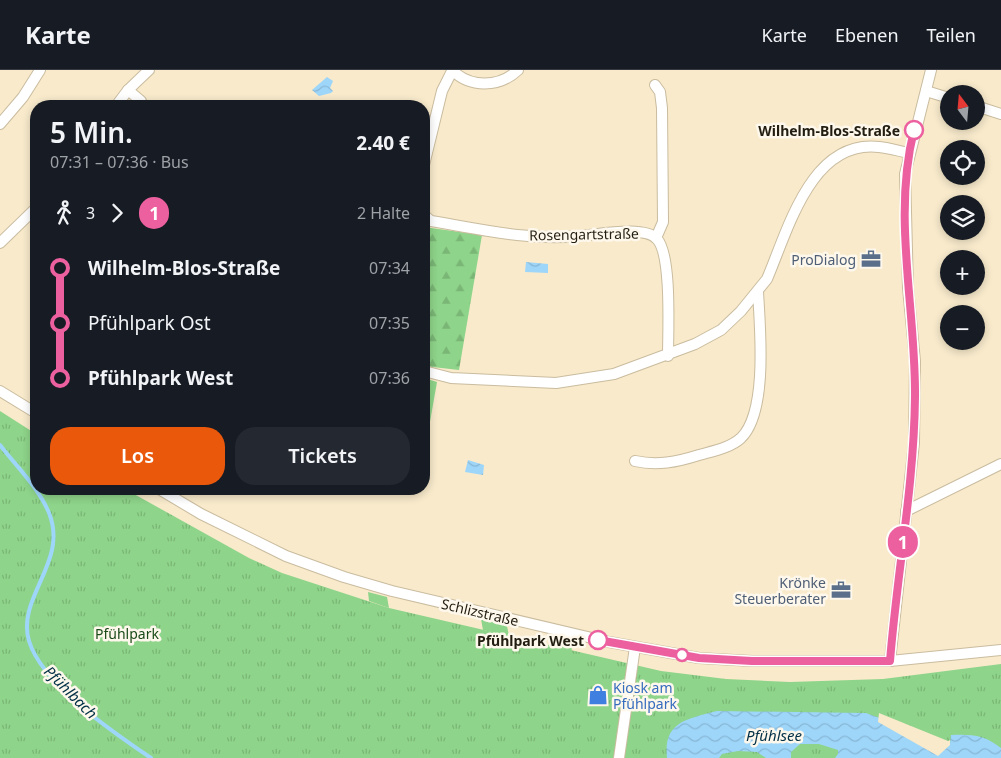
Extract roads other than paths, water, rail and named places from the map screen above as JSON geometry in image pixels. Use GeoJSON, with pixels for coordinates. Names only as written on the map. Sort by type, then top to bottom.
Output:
{"type":"FeatureCollection","features":[{"type":"Feature","properties":{"kind":"street"},"geometry":{"type":"LineString","coordinates":[[0,124],[23,96],[40,70]]}},
{"type":"Feature","properties":{"kind":"street"},"geometry":{"type":"LineString","coordinates":[[120,100],[149,70]]}},
{"type":"Feature","properties":{"kind":"street"},"geometry":{"type":"LineString","coordinates":[[430,140],[442,91],[452,70],[461,78],[481,84],[504,79],[518,70]]}},
{"type":"Feature","properties":{"kind":"street"},"geometry":{"type":"LineString","coordinates":[[890,661],[914,443],[915,397],[905,174],[930,70]]}},
{"type":"Feature","properties":{"kind":"street","name":"Rosengartstraße"},"geometry":{"type":"LineString","coordinates":[[655,86],[660,92],[662,117],[663,222],[656,238]]}},
{"type":"Feature","properties":{"kind":"street"},"geometry":{"type":"LineString","coordinates":[[128,90],[139,100]]}},
{"type":"Feature","properties":{"kind":"street"},"geometry":{"type":"LineString","coordinates":[[926,91],[940,95]]}},
{"type":"Feature","properties":{"kind":"street"},"geometry":{"type":"LineString","coordinates":[[985,109],[1001,114]]}},
{"type":"Feature","properties":{"kind":"street"},"geometry":{"type":"LineString","coordinates":[[430,373],[451,378],[556,383],[614,374],[668,356],[696,344],[721,330],[758,292],[767,279],[806,188],[824,165],[839,155],[865,147],[878,146],[909,153]]}},
{"type":"Feature","properties":{"kind":"street"},"geometry":{"type":"LineString","coordinates":[[0,243],[30,214]]}},
{"type":"Feature","properties":{"kind":"street","name":"Rosengartstraße"},"geometry":{"type":"LineString","coordinates":[[430,221],[534,236],[570,237],[632,231],[646,233],[656,238],[665,256],[669,315],[668,356]]}},
{"type":"Feature","properties":{"kind":"street"},"geometry":{"type":"LineString","coordinates":[[635,461],[648,464],[665,464],[726,447],[743,436],[753,418],[758,389],[761,356],[758,292]]}},
{"type":"Feature","properties":{"kind":"street"},"geometry":{"type":"LineString","coordinates":[[0,391],[30,409]]}},
{"type":"Feature","properties":{"kind":"street"},"geometry":{"type":"LineString","coordinates":[[906,511],[1001,464]]}},
{"type":"Feature","properties":{"kind":"street","name":"Schlizstraße"},"geometry":{"type":"LineString","coordinates":[[169,495],[201,514],[278,552],[344,577],[392,591],[635,646],[699,658],[752,661],[890,661],[1001,650]]}},
{"type":"Feature","properties":{"kind":"street"},"geometry":{"type":"LineString","coordinates":[[619,758],[635,646]]}},
{"type":"Feature","properties":{"kind":"water"},"geometry":{"type":"Polygon","coordinates":[[[327,77],[333,81],[330,88],[333,91],[319,96],[312,90],[327,77]]]}},
{"type":"Feature","properties":{"kind":"water"},"geometry":{"type":"Polygon","coordinates":[[[526,262],[548,264],[548,273],[525,272],[526,262]]]}},
{"type":"Feature","properties":{"kind":"water"},"geometry":{"type":"Polygon","coordinates":[[[468,460],[484,465],[483,475],[465,472],[468,460]]]}},
{"type":"Feature","properties":{"kind":"water","name":"Pfühlsee"},"geometry":{"type":"Polygon","coordinates":[[[717,711],[866,713],[950,744],[951,735],[971,735],[989,740],[1001,748],[1001,758],[835,758],[838,750],[819,744],[800,744],[791,752],[791,758],[766,758],[757,752],[738,751],[722,754],[719,758],[667,758],[669,736],[673,729],[687,720],[717,711]]]}},
{"type":"Feature","properties":{"kind":"waterway","name":"Pfühlbach"},"geometry":{"type":"LineString","coordinates":[[0,445],[30,482]]}},
{"type":"Feature","properties":{"kind":"waterway","name":"Pfühlbach"},"geometry":{"type":"LineString","coordinates":[[39,495],[49,513],[53,531],[52,547],[48,563],[29,609],[27,625],[29,641],[36,657],[48,674],[64,690],[100,721],[151,758]]}},
{"type":"Feature","properties":{"kind":"place","name":"Wilhelm-Blos-Straße"},"geometry":{"type":"Point","coordinates":[914,130]}},
{"type":"Feature","properties":{"kind":"place","name":"ProDialog"},"geometry":{"type":"Point","coordinates":[871,259]}},
{"type":"Feature","properties":{"kind":"place","name":"Krönke Steuerberater"},"geometry":{"type":"Point","coordinates":[841,590]}},
{"type":"Feature","properties":{"kind":"place","name":"Pfühlpark West"},"geometry":{"type":"Point","coordinates":[598,640]}},
{"type":"Feature","properties":{"kind":"place","name":"Kiosk am Pfühlpark"},"geometry":{"type":"Point","coordinates":[598,695]}},
{"type":"Feature","properties":{"kind":"park label","name":"Pfühlpark"},"geometry":{"type":"Point","coordinates":[127,633]}}]}
